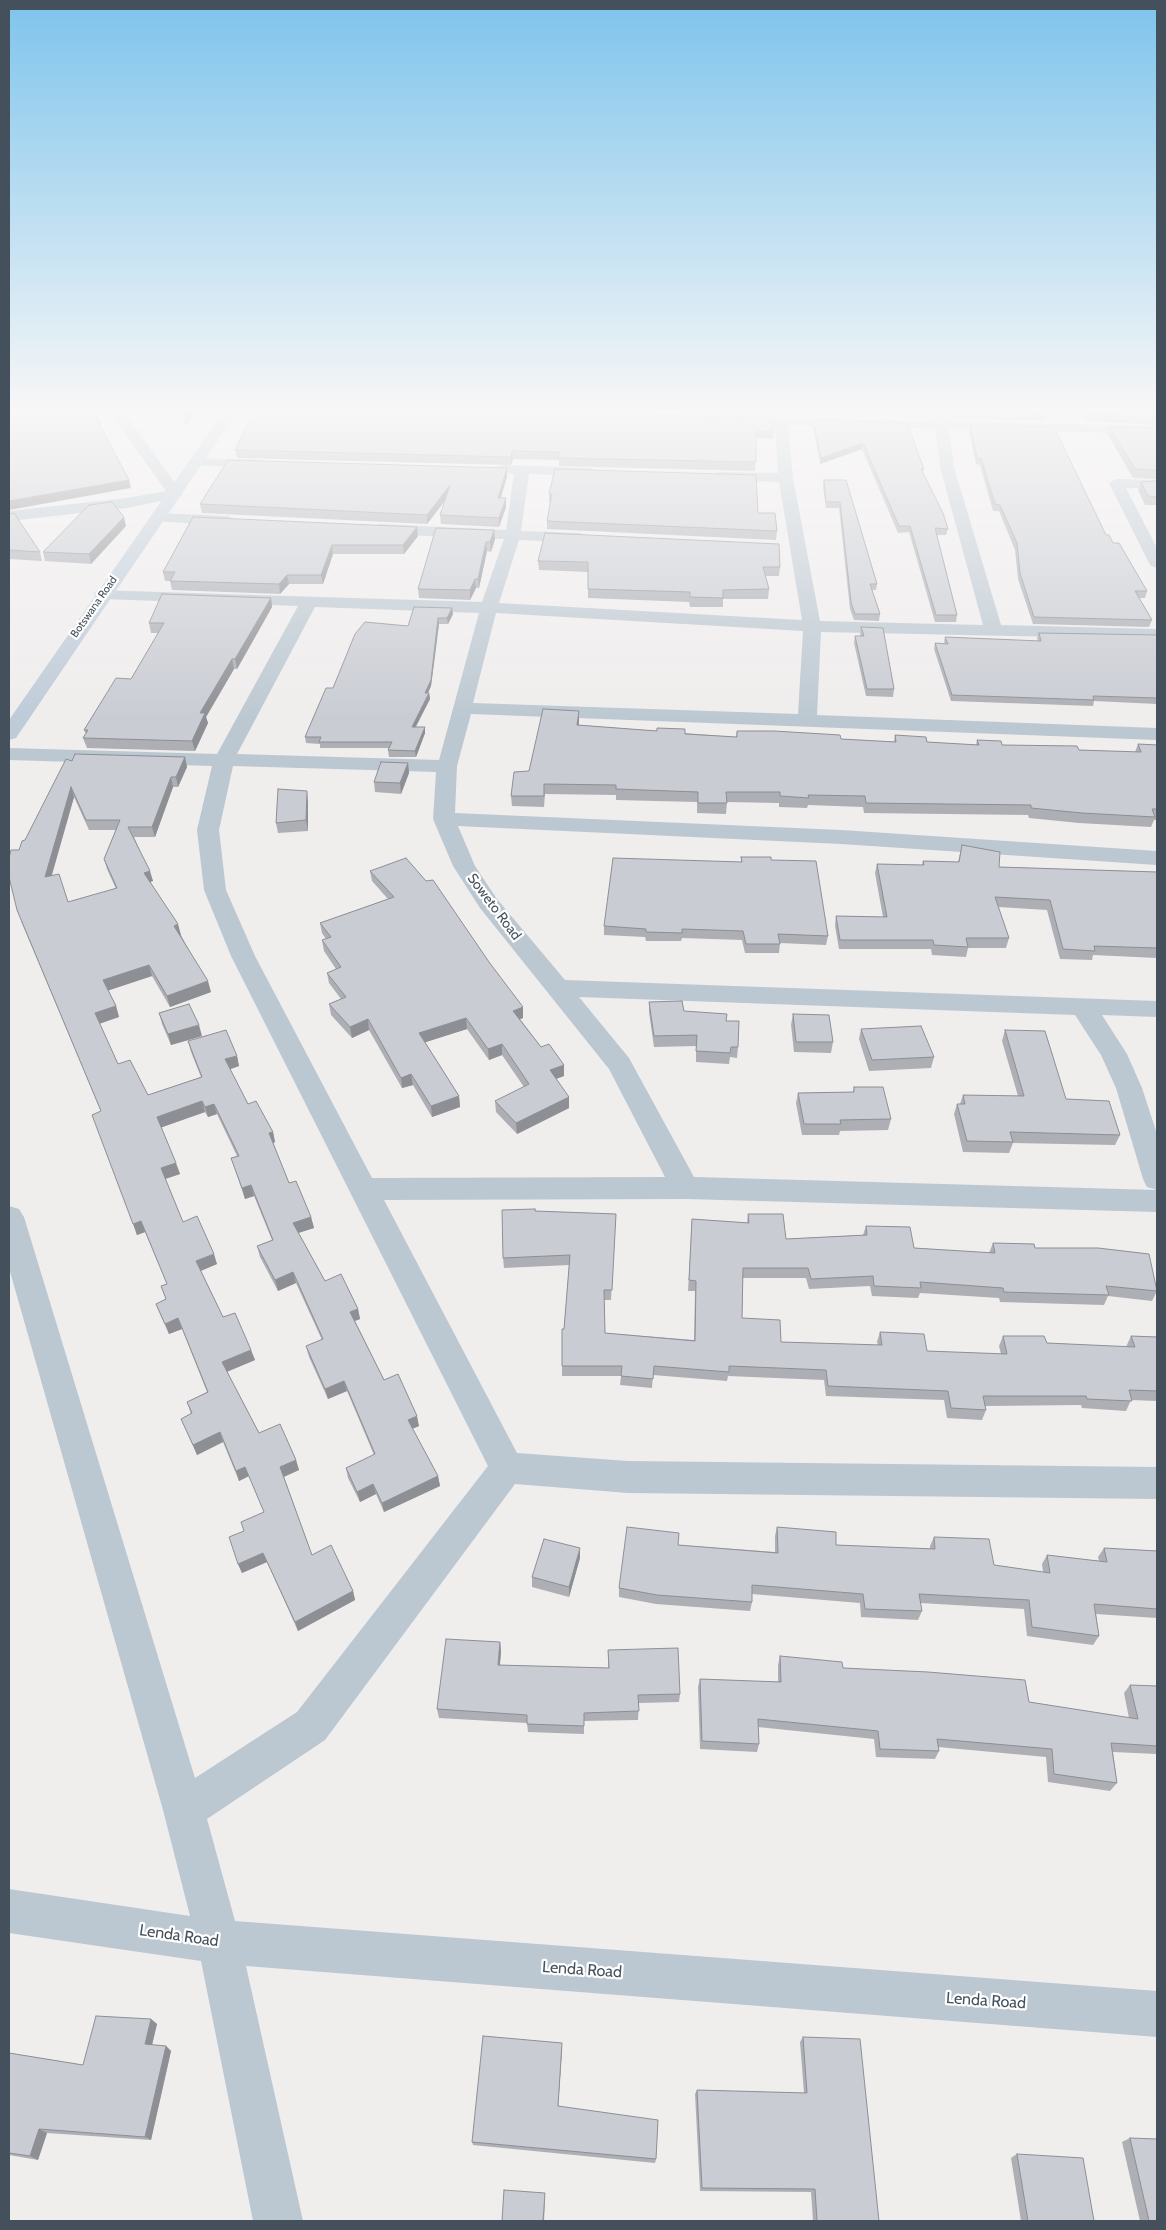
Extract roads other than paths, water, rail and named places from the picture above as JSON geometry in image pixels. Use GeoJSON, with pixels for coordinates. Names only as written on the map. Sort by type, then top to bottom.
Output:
{"type":"FeatureCollection","features":[{"type":"Feature","properties":{"kind":"street"},"geometry":{"type":"LineString","coordinates":[[9,516],[45,512]]}},
{"type":"Feature","properties":{"kind":"street","name":"Botswana Road"},"geometry":{"type":"LineString","coordinates":[[9,734],[103,594],[163,512]]}},
{"type":"Feature","properties":{"kind":"street","name":"Soweto Road"},"geometry":{"type":"LineString","coordinates":[[516,512],[513,535],[489,608],[447,766],[444,819],[464,866],[488,903],[620,1064],[685,1188]]}},
{"type":"Feature","properties":{"kind":"street"},"geometry":{"type":"LineString","coordinates":[[791,512],[812,626],[807,720]]}},
{"type":"Feature","properties":{"kind":"street"},"geometry":{"type":"LineString","coordinates":[[960,512],[993,629]]}},
{"type":"Feature","properties":{"kind":"street"},"geometry":{"type":"LineString","coordinates":[[1133,512],[1153,548],[1157,563]]}},
{"type":"Feature","properties":{"kind":"street"},"geometry":{"type":"LineString","coordinates":[[159,518],[248,522]]}},
{"type":"Feature","properties":{"kind":"street"},"geometry":{"type":"LineString","coordinates":[[365,528],[601,539]]}},
{"type":"Feature","properties":{"kind":"street"},"geometry":{"type":"LineString","coordinates":[[778,546],[797,547]]}},
{"type":"Feature","properties":{"kind":"street"},"geometry":{"type":"LineString","coordinates":[[103,594],[574,611],[812,626],[1157,634]]}},
{"type":"Feature","properties":{"kind":"street"},"geometry":{"type":"LineString","coordinates":[[309,601],[224,759],[208,830],[215,890],[242,956],[507,1468]]}},
{"type":"Feature","properties":{"kind":"street"},"geometry":{"type":"LineString","coordinates":[[461,708],[1157,734]]}},
{"type":"Feature","properties":{"kind":"street"},"geometry":{"type":"LineString","coordinates":[[9,754],[447,766]]}},
{"type":"Feature","properties":{"kind":"street"},"geometry":{"type":"LineString","coordinates":[[444,819],[841,837],[1157,858]]}},
{"type":"Feature","properties":{"kind":"street"},"geometry":{"type":"LineString","coordinates":[[556,988],[1157,1009]]}},
{"type":"Feature","properties":{"kind":"street"},"geometry":{"type":"LineString","coordinates":[[1082,1005],[1114,1054],[1129,1088],[1157,1178]]}},
{"type":"Feature","properties":{"kind":"street"},"geometry":{"type":"LineString","coordinates":[[362,1189],[685,1188],[1157,1201]]}},
{"type":"Feature","properties":{"kind":"street"},"geometry":{"type":"LineString","coordinates":[[9,1217],[184,1810],[219,1942],[278,2221]]}},
{"type":"Feature","properties":{"kind":"street"},"geometry":{"type":"LineString","coordinates":[[507,1468],[628,1477],[1157,1483]]}},
{"type":"Feature","properties":{"kind":"street"},"geometry":{"type":"LineString","coordinates":[[184,1810],[311,1726],[507,1468]]}},
{"type":"Feature","properties":{"kind":"street","name":"Lenda Road"},"geometry":{"type":"LineString","coordinates":[[9,1911],[219,1942],[1157,2014]]}}]}
